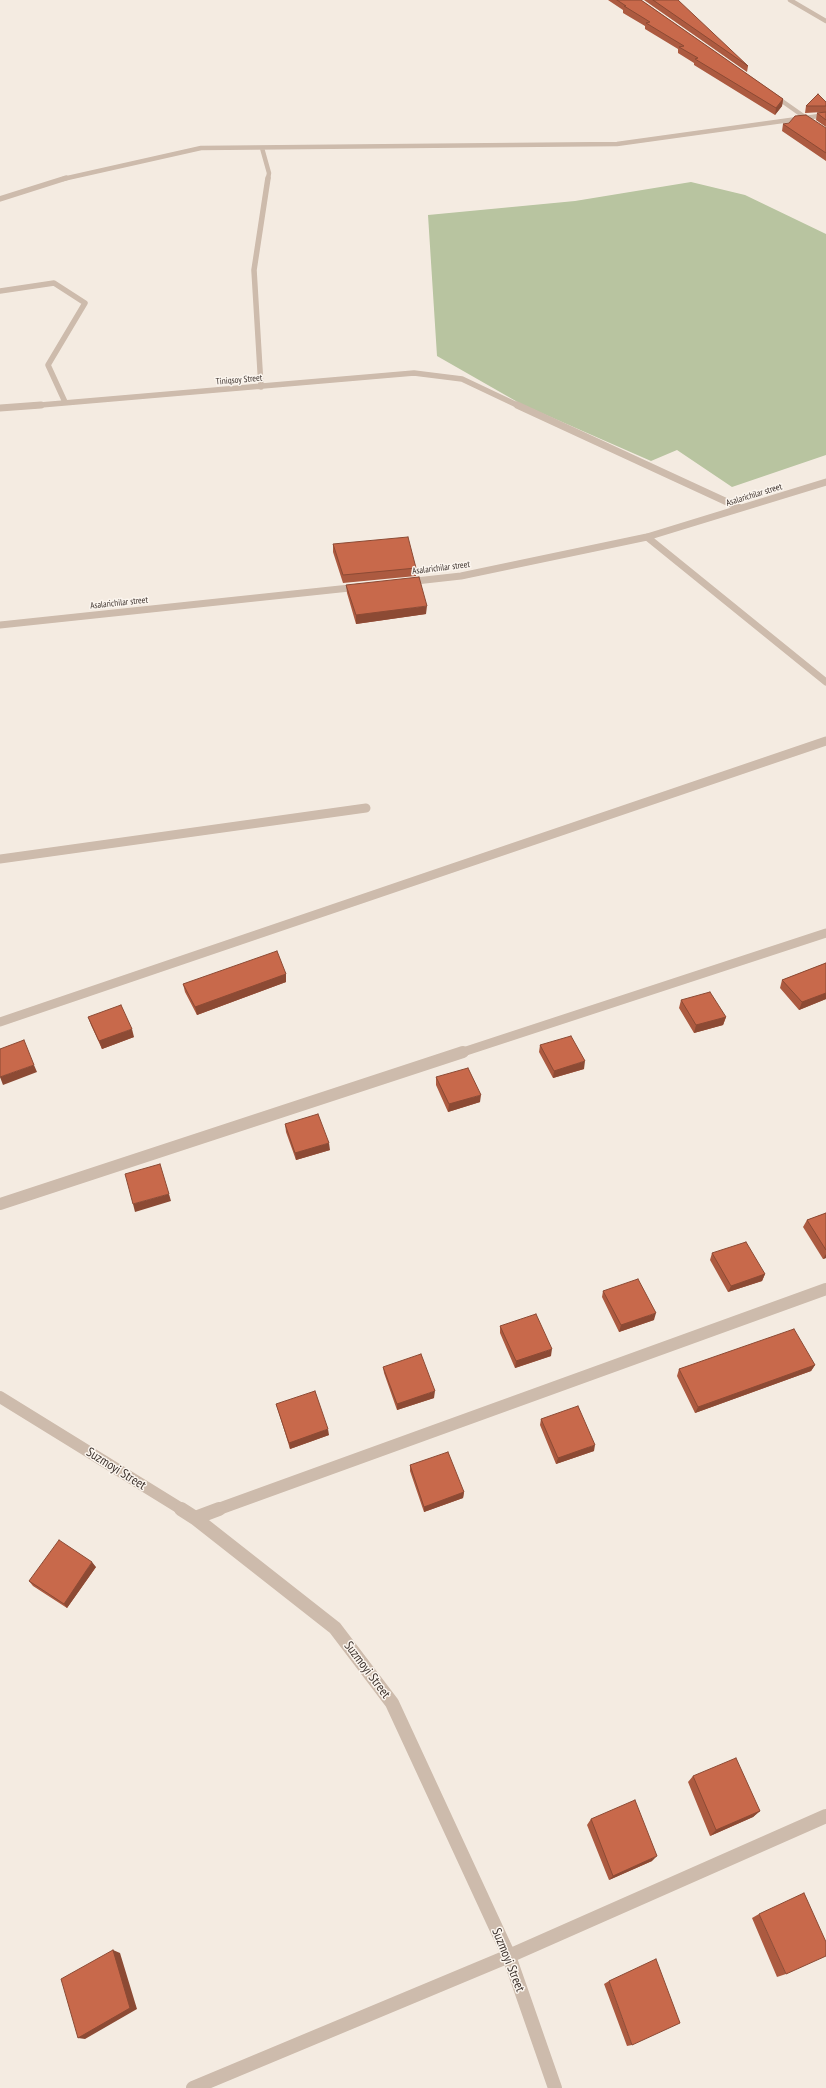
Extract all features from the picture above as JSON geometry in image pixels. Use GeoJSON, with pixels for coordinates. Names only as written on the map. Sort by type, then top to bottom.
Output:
{"type":"FeatureCollection","features":[{"type":"Feature","properties":{"kind":"street"},"geometry":{"type":"LineString","coordinates":[[790,0],[826,21]]}},
{"type":"Feature","properties":{"kind":"street"},"geometry":{"type":"LineString","coordinates":[[768,91],[826,132]]}},
{"type":"Feature","properties":{"kind":"street"},"geometry":{"type":"LineString","coordinates":[[0,199],[80,174],[201,148],[467,144],[617,144],[826,115]]}},
{"type":"Feature","properties":{"kind":"street"},"geometry":{"type":"LineString","coordinates":[[261,387],[254,270],[269,174],[262,148]]}},
{"type":"Feature","properties":{"kind":"street"},"geometry":{"type":"LineString","coordinates":[[0,290],[54,283],[85,303],[48,365],[65,402]]}},
{"type":"Feature","properties":{"kind":"street","name":"Tiniqsoy Street"},"geometry":{"type":"LineString","coordinates":[[0,408],[414,373],[462,379],[740,508]]}},
{"type":"Feature","properties":{"kind":"street","name":"Asalarichilar street"},"geometry":{"type":"LineString","coordinates":[[398,583],[461,576],[647,537],[826,482]]}},
{"type":"Feature","properties":{"kind":"street"},"geometry":{"type":"LineString","coordinates":[[647,537],[826,682]]}},
{"type":"Feature","properties":{"kind":"street","name":"Asalarichilar street"},"geometry":{"type":"LineString","coordinates":[[0,625],[366,586]]}},
{"type":"Feature","properties":{"kind":"street"},"geometry":{"type":"LineString","coordinates":[[0,1022],[826,741]]}},
{"type":"Feature","properties":{"kind":"street"},"geometry":{"type":"LineString","coordinates":[[0,859],[366,808]]}},
{"type":"Feature","properties":{"kind":"street"},"geometry":{"type":"LineString","coordinates":[[0,1204],[826,933]]}},
{"type":"Feature","properties":{"kind":"street"},"geometry":{"type":"LineString","coordinates":[[195,1518],[826,1289]]}},
{"type":"Feature","properties":{"kind":"street","name":"Suzmoyi Street"},"geometry":{"type":"LineString","coordinates":[[0,1397],[195,1518],[335,1628],[392,1703],[509,1956],[555,2088]]}},
{"type":"Feature","properties":{"kind":"street"},"geometry":{"type":"LineString","coordinates":[[194,2088],[509,1956],[826,1816]]}},
{"type":"Feature","properties":{"kind":"green space"},"geometry":{"type":"Polygon","coordinates":[[[691,182],[745,195],[826,234],[826,455],[732,487],[677,450],[651,461],[521,404],[437,356],[428,215],[575,201],[691,182]]]}},
{"type":"Feature","properties":{"kind":"building"},"geometry":{"type":"Polygon","coordinates":[[[617,0],[641,0],[783,99],[776,108],[695,59],[698,58],[679,47],[684,46],[646,23],[650,22],[617,0]]]}},
{"type":"Feature","properties":{"kind":"building"},"geometry":{"type":"Polygon","coordinates":[[[653,0],[678,0],[748,66],[653,0]]]}},
{"type":"Feature","properties":{"kind":"building"},"geometry":{"type":"Polygon","coordinates":[[[818,94],[826,102],[826,106],[806,106],[818,94]]]}},
{"type":"Feature","properties":{"kind":"building"},"geometry":{"type":"Polygon","coordinates":[[[826,112],[826,120],[817,113],[826,112]]]}},
{"type":"Feature","properties":{"kind":"building"},"geometry":{"type":"Polygon","coordinates":[[[806,115],[826,128],[826,153],[783,124],[789,123],[795,116],[806,115]]]}},
{"type":"Feature","properties":{"kind":"building"},"geometry":{"type":"Polygon","coordinates":[[[408,537],[416,568],[343,575],[333,544],[408,537]]]}},
{"type":"Feature","properties":{"kind":"building"},"geometry":{"type":"Polygon","coordinates":[[[419,577],[427,606],[356,615],[346,585],[419,577]]]}},
{"type":"Feature","properties":{"kind":"building"},"geometry":{"type":"Polygon","coordinates":[[[277,951],[286,974],[195,1007],[183,984],[277,951]]]}},
{"type":"Feature","properties":{"kind":"building"},"geometry":{"type":"Polygon","coordinates":[[[826,963],[826,993],[802,1002],[782,980],[826,963]]]}},
{"type":"Feature","properties":{"kind":"building"},"geometry":{"type":"Polygon","coordinates":[[[710,992],[726,1017],[696,1025],[681,1000],[710,992]]]}},
{"type":"Feature","properties":{"kind":"building"},"geometry":{"type":"Polygon","coordinates":[[[121,1005],[132,1029],[99,1041],[88,1017],[121,1005]]]}},
{"type":"Feature","properties":{"kind":"building"},"geometry":{"type":"Polygon","coordinates":[[[571,1036],[585,1061],[554,1071],[540,1045],[571,1036]]]}},
{"type":"Feature","properties":{"kind":"building"},"geometry":{"type":"Polygon","coordinates":[[[24,1040],[34,1065],[0,1077],[0,1049],[24,1040]]]}},
{"type":"Feature","properties":{"kind":"building"},"geometry":{"type":"Polygon","coordinates":[[[468,1068],[481,1095],[449,1104],[436,1077],[468,1068]]]}},
{"type":"Feature","properties":{"kind":"building"},"geometry":{"type":"Polygon","coordinates":[[[318,1114],[329,1143],[295,1153],[285,1124],[318,1114]]]}},
{"type":"Feature","properties":{"kind":"building"},"geometry":{"type":"Polygon","coordinates":[[[160,1164],[169,1194],[133,1204],[125,1174],[160,1164]]]}},
{"type":"Feature","properties":{"kind":"building"},"geometry":{"type":"Polygon","coordinates":[[[826,1213],[826,1250],[807,1220],[826,1213]]]}},
{"type":"Feature","properties":{"kind":"building"},"geometry":{"type":"Polygon","coordinates":[[[746,1242],[765,1274],[731,1286],[712,1253],[746,1242]]]}},
{"type":"Feature","properties":{"kind":"building"},"geometry":{"type":"Polygon","coordinates":[[[638,1279],[656,1313],[621,1325],[603,1291],[638,1279]]]}},
{"type":"Feature","properties":{"kind":"building"},"geometry":{"type":"Polygon","coordinates":[[[536,1314],[552,1349],[516,1361],[500,1326],[536,1314]]]}},
{"type":"Feature","properties":{"kind":"building"},"geometry":{"type":"Polygon","coordinates":[[[794,1329],[815,1365],[698,1407],[679,1369],[794,1329]]]}},
{"type":"Feature","properties":{"kind":"building"},"geometry":{"type":"Polygon","coordinates":[[[421,1354],[435,1391],[397,1404],[383,1367],[421,1354]]]}},
{"type":"Feature","properties":{"kind":"building"},"geometry":{"type":"Polygon","coordinates":[[[315,1391],[328,1429],[289,1443],[276,1404],[315,1391]]]}},
{"type":"Feature","properties":{"kind":"building"},"geometry":{"type":"Polygon","coordinates":[[[578,1406],[595,1445],[558,1458],[541,1419],[578,1406]]]}},
{"type":"Feature","properties":{"kind":"building"},"geometry":{"type":"Polygon","coordinates":[[[448,1452],[464,1492],[424,1507],[410,1465],[448,1452]]]}},
{"type":"Feature","properties":{"kind":"building"},"geometry":{"type":"Polygon","coordinates":[[[59,1540],[92,1562],[64,1604],[29,1581],[59,1540]]]}},
{"type":"Feature","properties":{"kind":"building"},"geometry":{"type":"Polygon","coordinates":[[[736,1758],[760,1811],[716,1830],[693,1776],[736,1758]]]}},
{"type":"Feature","properties":{"kind":"building"},"geometry":{"type":"Polygon","coordinates":[[[635,1800],[657,1856],[613,1876],[591,1819],[635,1800]]]}},
{"type":"Feature","properties":{"kind":"building"},"geometry":{"type":"Polygon","coordinates":[[[804,1893],[826,1942],[826,1956],[786,1974],[759,1914],[804,1893]]]}},
{"type":"Feature","properties":{"kind":"building"},"geometry":{"type":"Polygon","coordinates":[[[113,1950],[130,2008],[78,2038],[61,1979],[113,1950]]]}},
{"type":"Feature","properties":{"kind":"building"},"geometry":{"type":"Polygon","coordinates":[[[656,1959],[680,2023],[632,2045],[609,1981],[656,1959]]]}}]}
